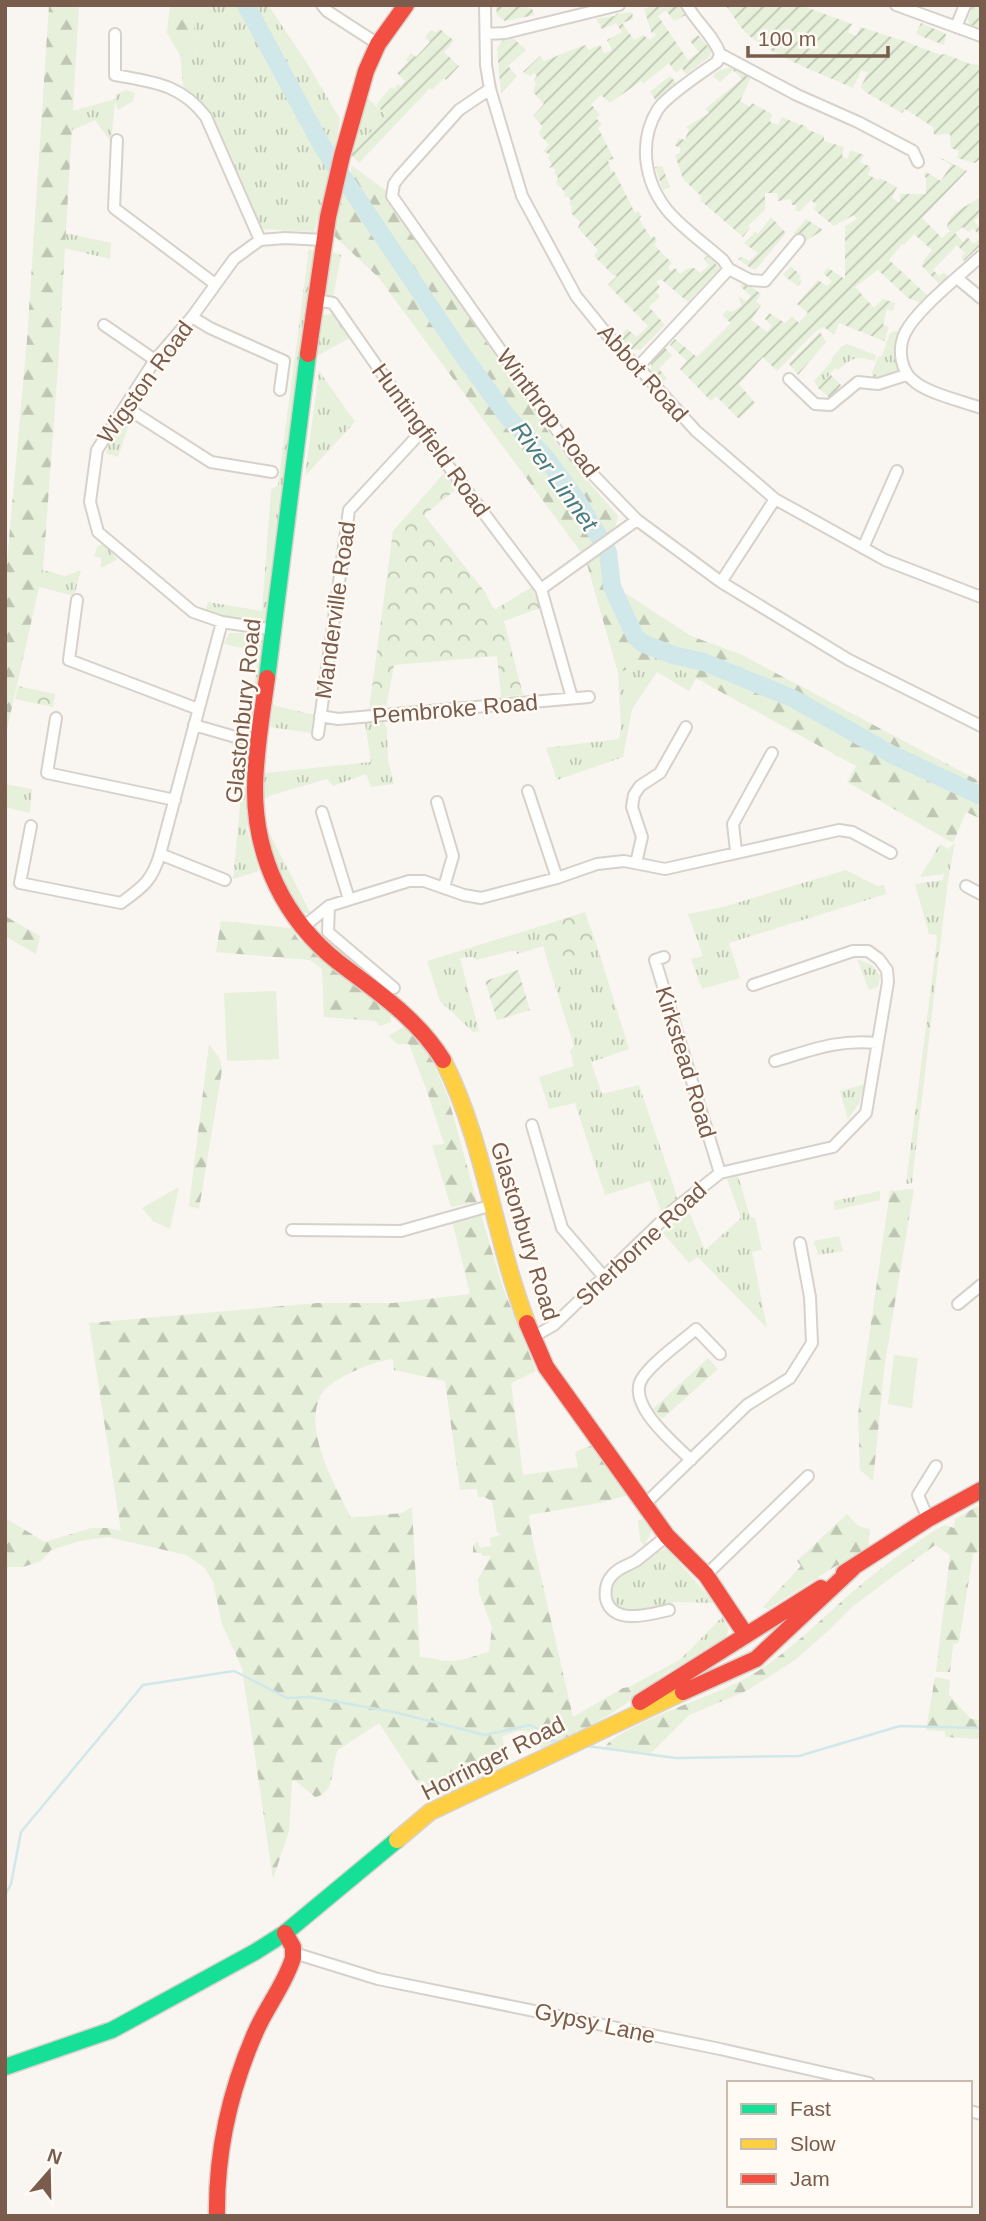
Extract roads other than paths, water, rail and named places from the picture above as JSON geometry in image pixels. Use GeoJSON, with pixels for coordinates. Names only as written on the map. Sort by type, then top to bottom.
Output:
{"type":"FeatureCollection","features":[{"type":"Feature","properties":{"kind":"street"},"geometry":{"type":"LineString","coordinates":[[322,5],[378,44]]}},
{"type":"Feature","properties":{"kind":"street","name":"Glastonbury Road"},"geometry":{"type":"LineString","coordinates":[[405,5],[378,44],[366,71],[335,184],[324,240],[254,787],[255,825],[268,868],[286,905],[302,928],[336,960],[415,1021],[444,1062],[464,1108],[533,1337],[546,1367],[667,1535],[706,1575],[746,1635],[757,1659]]}},
{"type":"Feature","properties":{"kind":"street","name":"Abbot Road"},"geometry":{"type":"LineString","coordinates":[[485,5],[486,65],[490,89],[522,196],[576,296],[622,354],[638,367],[696,431],[775,499],[863,548],[929,578],[981,597]]}},
{"type":"Feature","properties":{"kind":"street"},"geometry":{"type":"LineString","coordinates":[[486,34],[505,33],[619,5]]}},
{"type":"Feature","properties":{"kind":"street"},"geometry":{"type":"LineString","coordinates":[[687,5],[720,54],[717,62],[659,107],[648,130],[645,156],[649,178],[657,195],[668,211],[723,260],[729,269],[750,279],[765,281],[799,240]]}},
{"type":"Feature","properties":{"kind":"street"},"geometry":{"type":"LineString","coordinates":[[896,5],[981,36]]}},
{"type":"Feature","properties":{"kind":"street"},"geometry":{"type":"LineString","coordinates":[[956,27],[965,5]]}},
{"type":"Feature","properties":{"kind":"street"},"geometry":{"type":"LineString","coordinates":[[115,34],[115,75],[165,85],[179,91],[195,103],[206,117],[260,240],[285,237],[324,240]]}},
{"type":"Feature","properties":{"kind":"street"},"geometry":{"type":"LineString","coordinates":[[720,54],[913,151],[918,162]]}},
{"type":"Feature","properties":{"kind":"street","name":"Winthrop Road"},"geometry":{"type":"LineString","coordinates":[[490,89],[459,110],[399,177],[394,184],[393,195],[575,456],[637,520],[722,583],[849,660],[981,726]]}},
{"type":"Feature","properties":{"kind":"street"},"geometry":{"type":"LineString","coordinates":[[117,140],[114,208],[215,284]]}},
{"type":"Feature","properties":{"kind":"street","name":"Wigston Road"},"geometry":{"type":"LineString","coordinates":[[260,240],[234,259],[192,317],[155,360],[97,450],[90,502],[98,532],[193,612],[222,622],[274,630]]}},
{"type":"Feature","properties":{"kind":"street"},"geometry":{"type":"LineString","coordinates":[[981,256],[923,310],[905,334],[900,353],[906,375],[918,385],[981,408]]}},
{"type":"Feature","properties":{"kind":"street"},"geometry":{"type":"LineString","coordinates":[[638,367],[729,269]]}},
{"type":"Feature","properties":{"kind":"street"},"geometry":{"type":"LineString","coordinates":[[957,278],[981,298]]}},
{"type":"Feature","properties":{"kind":"street","name":"Huntingfield Road"},"geometry":{"type":"LineString","coordinates":[[316,300],[333,303],[422,431],[541,589],[572,698]]}},
{"type":"Feature","properties":{"kind":"street"},"geometry":{"type":"LineString","coordinates":[[192,317],[209,328],[284,362],[281,390]]}},
{"type":"Feature","properties":{"kind":"street"},"geometry":{"type":"LineString","coordinates":[[104,325],[155,360]]}},
{"type":"Feature","properties":{"kind":"street"},"geometry":{"type":"LineString","coordinates":[[789,379],[814,404],[830,405],[858,382],[878,384],[906,375]]}},
{"type":"Feature","properties":{"kind":"street"},"geometry":{"type":"LineString","coordinates":[[125,407],[211,462],[272,472]]}},
{"type":"Feature","properties":{"kind":"street","name":"Manderville Road"},"geometry":{"type":"LineString","coordinates":[[317,734],[349,510],[422,431]]}},
{"type":"Feature","properties":{"kind":"street"},"geometry":{"type":"LineString","coordinates":[[863,548],[897,471]]}},
{"type":"Feature","properties":{"kind":"street"},"geometry":{"type":"LineString","coordinates":[[722,583],[775,499]]}},
{"type":"Feature","properties":{"kind":"street"},"geometry":{"type":"LineString","coordinates":[[541,589],[637,520]]}},
{"type":"Feature","properties":{"kind":"street"},"geometry":{"type":"LineString","coordinates":[[77,600],[69,660],[198,709]]}},
{"type":"Feature","properties":{"kind":"street"},"geometry":{"type":"LineString","coordinates":[[32,826],[20,883],[121,903],[144,887],[154,873],[160,854],[222,622]]}},
{"type":"Feature","properties":{"kind":"street","name":"Pembroke Road"},"geometry":{"type":"LineString","coordinates":[[320,716],[338,719],[589,697]]}},
{"type":"Feature","properties":{"kind":"street"},"geometry":{"type":"LineString","coordinates":[[56,719],[47,773],[175,800]]}},
{"type":"Feature","properties":{"kind":"street"},"geometry":{"type":"LineString","coordinates":[[194,725],[235,740]]}},
{"type":"Feature","properties":{"kind":"street"},"geometry":{"type":"LineString","coordinates":[[636,863],[642,837],[632,807],[634,795],[640,786],[660,773],[686,727]]}},
{"type":"Feature","properties":{"kind":"street"},"geometry":{"type":"LineString","coordinates":[[736,851],[733,824],[772,753]]}},
{"type":"Feature","properties":{"kind":"street"},"geometry":{"type":"LineString","coordinates":[[528,791],[557,878]]}},
{"type":"Feature","properties":{"kind":"street"},"geometry":{"type":"LineString","coordinates":[[437,802],[453,856],[444,887]]}},
{"type":"Feature","properties":{"kind":"street"},"geometry":{"type":"LineString","coordinates":[[322,812],[349,899]]}},
{"type":"Feature","properties":{"kind":"street"},"geometry":{"type":"LineString","coordinates":[[302,928],[329,906],[409,881],[424,881],[481,898],[557,878],[597,864],[624,861],[665,869],[839,830],[866,838],[891,853]]}},
{"type":"Feature","properties":{"kind":"street"},"geometry":{"type":"LineString","coordinates":[[160,854],[225,880]]}},
{"type":"Feature","properties":{"kind":"street"},"geometry":{"type":"LineString","coordinates":[[966,886],[981,894]]}},
{"type":"Feature","properties":{"kind":"street"},"geometry":{"type":"LineString","coordinates":[[329,906],[328,932],[394,988]]}},
{"type":"Feature","properties":{"kind":"street","name":"Sherborne Road"},"geometry":{"type":"LineString","coordinates":[[533,1337],[554,1325],[672,1211],[720,1172],[832,1147],[866,1113],[888,982],[887,970],[879,958],[868,951],[853,951],[753,985]]}},
{"type":"Feature","properties":{"kind":"street","name":"Kirkstead Road"},"geometry":{"type":"LineString","coordinates":[[664,957],[655,960],[720,1172]]}},
{"type":"Feature","properties":{"kind":"street"},"geometry":{"type":"LineString","coordinates":[[775,1061],[836,1042],[877,1043]]}},
{"type":"Feature","properties":{"kind":"street"},"geometry":{"type":"LineString","coordinates":[[532,1125],[562,1228],[604,1277]]}},
{"type":"Feature","properties":{"kind":"street"},"geometry":{"type":"LineString","coordinates":[[292,1230],[401,1231],[493,1205]]}},
{"type":"Feature","properties":{"kind":"street"},"geometry":{"type":"LineString","coordinates":[[644,1505],[747,1405],[790,1378],[812,1343],[810,1297],[800,1244]]}},
{"type":"Feature","properties":{"kind":"street"},"geometry":{"type":"LineString","coordinates":[[958,1304],[981,1285]]}},
{"type":"Feature","properties":{"kind":"street"},"geometry":{"type":"LineString","coordinates":[[691,1460],[640,1401],[639,1385],[646,1372],[696,1329],[720,1354]]}},
{"type":"Feature","properties":{"kind":"street"},"geometry":{"type":"LineString","coordinates":[[928,1519],[918,1495],[936,1466]]}},
{"type":"Feature","properties":{"kind":"street"},"geometry":{"type":"LineString","coordinates":[[706,1575],[808,1476]]}},
{"type":"Feature","properties":{"kind":"street","name":"Horringer Road"},"geometry":{"type":"LineString","coordinates":[[593,1733],[928,1519],[981,1490]]}},
{"type":"Feature","properties":{"kind":"street"},"geometry":{"type":"LineString","coordinates":[[667,1535],[634,1562],[616,1571],[608,1580],[606,1600],[611,1608],[621,1615],[631,1617],[669,1611]]}},
{"type":"Feature","properties":{"kind":"street","name":"Horringer Road"},"geometry":{"type":"LineString","coordinates":[[5,2067],[112,2030],[285,1933],[430,1812],[593,1733],[757,1659],[853,1568]]}},
{"type":"Feature","properties":{"kind":"street"},"geometry":{"type":"LineString","coordinates":[[217,2216],[218,2166],[228,2113],[241,2068],[257,2029],[292,1962],[292,1942],[285,1933]]}},
{"type":"Feature","properties":{"kind":"street","name":"Gypsy Lane"},"geometry":{"type":"LineString","coordinates":[[294,1953],[378,1979],[720,2049],[860,2081]]}},
{"type":"Feature","properties":{"kind":"waterway","name":"River Linnet"},"geometry":{"type":"LineString","coordinates":[[246,5],[322,146],[464,357],[507,416],[546,458],[577,500],[608,552],[612,587],[635,636],[642,643],[673,655],[704,662],[794,699],[893,755],[981,796]]}},
{"type":"Feature","properties":{"kind":"waterway"},"geometry":{"type":"LineString","coordinates":[[5,1895],[11,1884],[21,1832],[143,1685],[234,1671],[287,1698],[310,1697],[394,1712],[485,1735],[530,1725],[546,1733],[547,1740],[560,1742]]}},
{"type":"Feature","properties":{"kind":"waterway"},"geometry":{"type":"LineString","coordinates":[[587,1746],[676,1758],[799,1756],[900,1726],[981,1728]]}}]}
